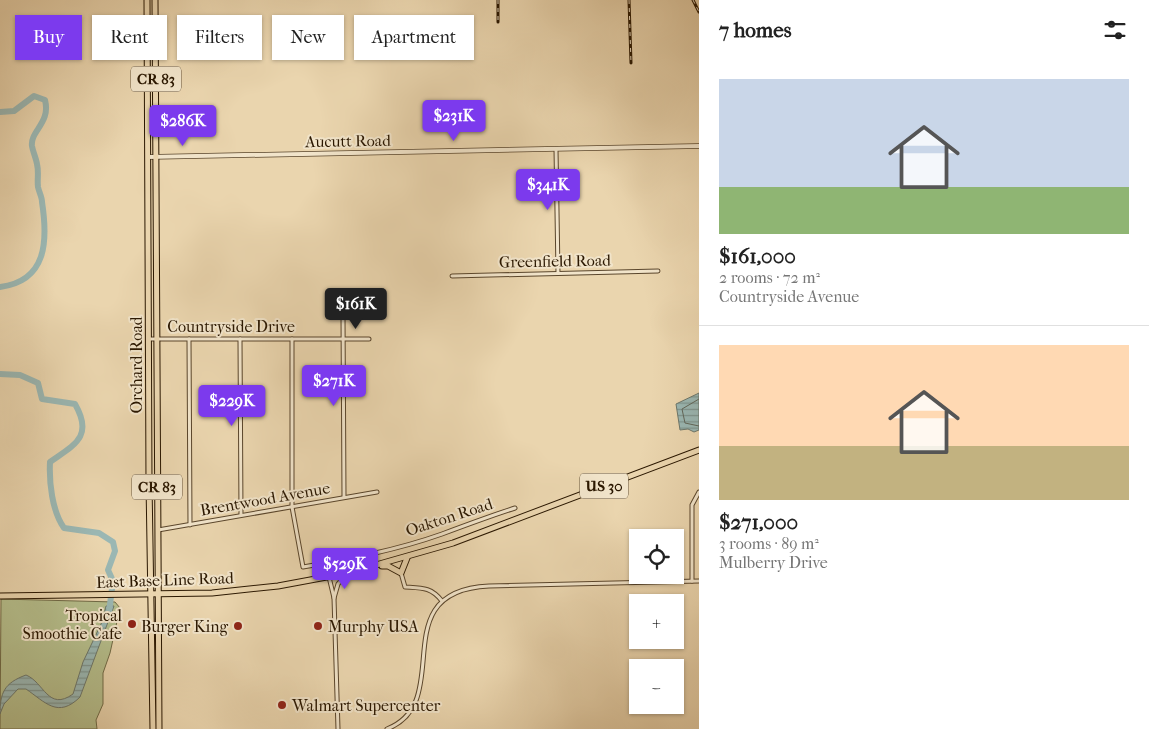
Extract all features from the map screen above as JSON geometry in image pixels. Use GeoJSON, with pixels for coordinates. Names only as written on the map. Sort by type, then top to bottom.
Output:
{"type":"FeatureCollection","features":[{"type":"Feature","properties":{"kind":"main road","name":"Orchard Road"},"geometry":{"type":"LineString","coordinates":[[147,0],[150,595],[153,729]]}},
{"type":"Feature","properties":{"kind":"main road","name":"Orchard Road"},"geometry":{"type":"LineString","coordinates":[[155,0],[159,729]]}},
{"type":"Feature","properties":{"kind":"main road","name":"US 30"},"geometry":{"type":"LineString","coordinates":[[329,577],[378,566],[453,543],[699,450]]}},
{"type":"Feature","properties":{"kind":"main road"},"geometry":{"type":"LineString","coordinates":[[378,566],[388,566],[400,573],[407,558]]}},
{"type":"Feature","properties":{"kind":"main road","name":"East Base Line Road"},"geometry":{"type":"LineString","coordinates":[[0,596],[159,595],[249,590],[329,577]]}},
{"type":"Feature","properties":{"kind":"street","name":"Aucutt Road"},"geometry":{"type":"LineString","coordinates":[[148,157],[699,146]]}},
{"type":"Feature","properties":{"kind":"street"},"geometry":{"type":"LineString","coordinates":[[556,149],[558,273]]}},
{"type":"Feature","properties":{"kind":"street","name":"Greenfield Road"},"geometry":{"type":"LineString","coordinates":[[452,276],[658,271]]}},
{"type":"Feature","properties":{"kind":"street"},"geometry":{"type":"LineString","coordinates":[[343,316],[344,497]]}},
{"type":"Feature","properties":{"kind":"street","name":"Countryside Drive"},"geometry":{"type":"LineString","coordinates":[[149,339],[369,339]]}},
{"type":"Feature","properties":{"kind":"street"},"geometry":{"type":"LineString","coordinates":[[189,339],[190,525]]}},
{"type":"Feature","properties":{"kind":"street"},"geometry":{"type":"LineString","coordinates":[[240,339],[241,516]]}},
{"type":"Feature","properties":{"kind":"street"},"geometry":{"type":"LineString","coordinates":[[292,339],[292,507]]}},
{"type":"Feature","properties":{"kind":"street","name":"Brentwood Avenue"},"geometry":{"type":"LineString","coordinates":[[158,530],[377,492]]}},
{"type":"Feature","properties":{"kind":"street"},"geometry":{"type":"LineString","coordinates":[[692,581],[692,505],[699,492]]}},
{"type":"Feature","properties":{"kind":"street","name":"Oakton Road"},"geometry":{"type":"LineString","coordinates":[[292,507],[303,567],[370,555],[442,534],[464,524],[515,508]]}},
{"type":"Feature","properties":{"kind":"street"},"geometry":{"type":"LineString","coordinates":[[400,573],[405,587],[428,588],[442,601]]}},
{"type":"Feature","properties":{"kind":"street"},"geometry":{"type":"LineString","coordinates":[[334,598],[338,584],[348,574]]}},
{"type":"Feature","properties":{"kind":"street"},"geometry":{"type":"LineString","coordinates":[[329,577],[334,598],[338,729]]}},
{"type":"Feature","properties":{"kind":"street"},"geometry":{"type":"LineString","coordinates":[[387,729],[402,719],[417,698],[422,677],[424,634],[430,619],[442,601],[460,592],[477,586],[699,581]]}},
{"type":"Feature","properties":{"kind":"green space"},"geometry":{"type":"Polygon","coordinates":[[[1,599],[115,602],[120,608],[110,653],[103,673],[103,704],[96,720],[97,729],[0,729],[1,599]]]}},
{"type":"Feature","properties":{"kind":"water"},"geometry":{"type":"Polygon","coordinates":[[[699,393],[699,430],[694,432],[688,429],[680,430],[676,404],[699,393]]]}},
{"type":"Feature","properties":{"kind":"water"},"geometry":{"type":"Polygon","coordinates":[[[106,606],[114,606],[80,697],[72,704],[58,708],[46,703],[26,689],[18,689],[4,704],[0,714],[2,695],[8,685],[26,675],[52,698],[58,700],[65,699],[73,694],[83,662],[102,622],[106,606]]]}},
{"type":"Feature","properties":{"kind":"waterway"},"geometry":{"type":"LineString","coordinates":[[0,112],[14,111],[34,96],[45,100],[45,115],[32,141],[38,167],[38,187],[42,198],[44,217],[45,231],[41,257],[36,268],[27,277],[16,283],[0,287]]}},
{"type":"Feature","properties":{"kind":"waterway"},"geometry":{"type":"LineString","coordinates":[[0,374],[20,375],[38,383],[42,399],[75,404],[80,415],[82,432],[79,439],[73,445],[50,462],[52,496],[64,528],[99,533],[113,542],[115,551],[108,570],[113,581],[109,612]]}},
{"type":"Feature","properties":{"kind":"railway"},"geometry":{"type":"LineString","coordinates":[[498,0],[498,22]]}},
{"type":"Feature","properties":{"kind":"railway"},"geometry":{"type":"LineString","coordinates":[[629,0],[631,63]]}},
{"type":"Feature","properties":{"kind":"railway"},"geometry":{"type":"LineString","coordinates":[[693,0],[699,12]]}},
{"type":"Feature","properties":{"kind":"place","name":"Tropical Smoothie Cafe"},"geometry":{"type":"Point","coordinates":[132,624]}},
{"type":"Feature","properties":{"kind":"place","name":"Burger King"},"geometry":{"type":"Point","coordinates":[238,626]}},
{"type":"Feature","properties":{"kind":"place","name":"Murphy USA"},"geometry":{"type":"Point","coordinates":[318,626]}},
{"type":"Feature","properties":{"kind":"place","name":"Walmart Supercenter"},"geometry":{"type":"Point","coordinates":[282,705]}}]}
